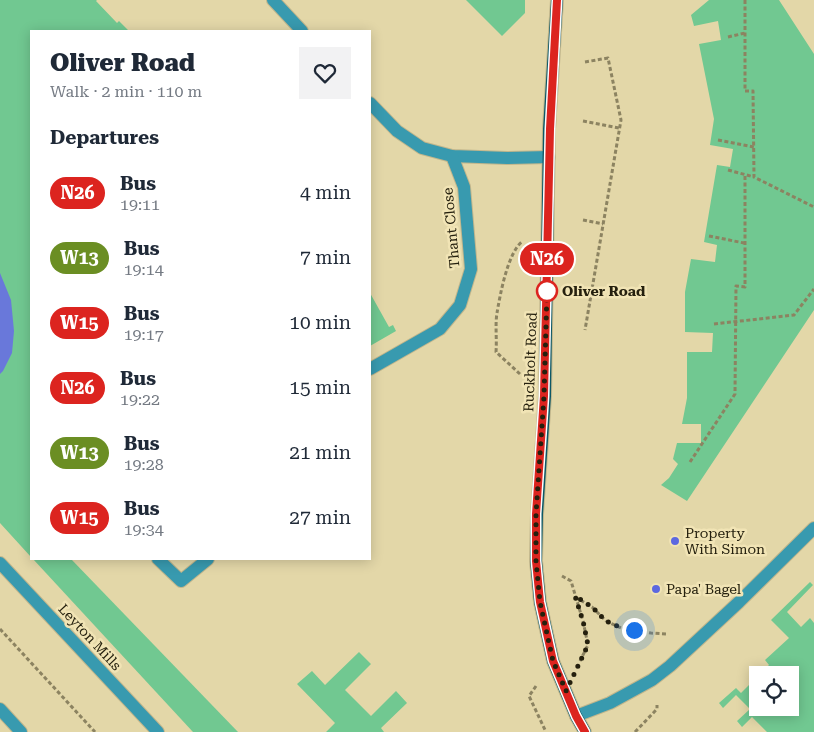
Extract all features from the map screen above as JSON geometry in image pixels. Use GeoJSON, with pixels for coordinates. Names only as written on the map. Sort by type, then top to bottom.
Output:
{"type":"FeatureCollection","features":[{"type":"Feature","properties":{"kind":"main road","name":"Ruckholt Road"},"geometry":{"type":"LineString","coordinates":[[557,0],[550,129],[544,396],[536,514],[536,561],[540,602],[553,661],[576,716],[585,732]]}},
{"type":"Feature","properties":{"kind":"street"},"geometry":{"type":"LineString","coordinates":[[272,0],[301,30]]}},
{"type":"Feature","properties":{"kind":"street"},"geometry":{"type":"LineString","coordinates":[[371,104],[397,131],[422,148],[452,156],[549,157]]}},
{"type":"Feature","properties":{"kind":"street","name":"Thant Close"},"geometry":{"type":"LineString","coordinates":[[371,368],[440,329],[460,304],[471,269],[464,187],[452,156]]}},
{"type":"Feature","properties":{"kind":"street"},"geometry":{"type":"LineString","coordinates":[[576,716],[610,703],[652,680],[670,666],[739,602],[814,528]]}},
{"type":"Feature","properties":{"kind":"street"},"geometry":{"type":"LineString","coordinates":[[159,560],[181,581],[207,560]]}},
{"type":"Feature","properties":{"kind":"street","name":"Leyton Mills"},"geometry":{"type":"LineString","coordinates":[[0,563],[158,732]]}},
{"type":"Feature","properties":{"kind":"street"},"geometry":{"type":"LineString","coordinates":[[0,709],[21,732]]}},
{"type":"Feature","properties":{"kind":"path"},"geometry":{"type":"LineString","coordinates":[[745,0],[745,91],[753,91],[754,178]]}},
{"type":"Feature","properties":{"kind":"path"},"geometry":{"type":"LineString","coordinates":[[728,37],[745,34]]}},
{"type":"Feature","properties":{"kind":"path"},"geometry":{"type":"LineString","coordinates":[[585,62],[608,58],[621,120],[585,330]]}},
{"type":"Feature","properties":{"kind":"path"},"geometry":{"type":"LineString","coordinates":[[583,121],[619,128]]}},
{"type":"Feature","properties":{"kind":"path"},"geometry":{"type":"LineString","coordinates":[[718,140],[754,147]]}},
{"type":"Feature","properties":{"kind":"path"},"geometry":{"type":"LineString","coordinates":[[728,170],[754,178],[814,207]]}},
{"type":"Feature","properties":{"kind":"path"},"geometry":{"type":"LineString","coordinates":[[690,462],[735,394],[736,286],[745,287],[744,175]]}},
{"type":"Feature","properties":{"kind":"path"},"geometry":{"type":"LineString","coordinates":[[583,220],[603,224]]}},
{"type":"Feature","properties":{"kind":"path"},"geometry":{"type":"LineString","coordinates":[[709,236],[744,243]]}},
{"type":"Feature","properties":{"kind":"path"},"geometry":{"type":"LineString","coordinates":[[496,352],[497,314],[506,272],[518,245]]}},
{"type":"Feature","properties":{"kind":"path"},"geometry":{"type":"LineString","coordinates":[[714,324],[794,315],[814,289]]}},
{"type":"Feature","properties":{"kind":"path"},"geometry":{"type":"LineString","coordinates":[[566,691],[588,645],[575,596],[592,607],[606,621],[622,628],[634,630]]}},
{"type":"Feature","properties":{"kind":"path"},"geometry":{"type":"LineString","coordinates":[[0,629],[95,732]]}},
{"type":"Feature","properties":{"kind":"path"},"geometry":{"type":"LineString","coordinates":[[529,696],[546,732]]}},
{"type":"Feature","properties":{"kind":"green space"},"geometry":{"type":"Polygon","coordinates":[[[0,0],[97,0],[117,23],[119,21],[128,30],[30,30],[30,556],[0,523],[0,0]]]}},
{"type":"Feature","properties":{"kind":"green space"},"geometry":{"type":"Polygon","coordinates":[[[466,0],[525,0],[525,13],[502,36],[466,0]]]}},
{"type":"Feature","properties":{"kind":"green space"},"geometry":{"type":"Polygon","coordinates":[[[709,0],[779,0],[814,54],[814,310],[687,501],[661,485],[669,478],[678,464],[673,459],[677,443],[701,443],[701,424],[682,424],[687,398],[687,352],[712,352],[713,333],[685,332],[685,292],[691,259],[715,262],[717,245],[704,242],[717,165],[730,167],[733,149],[710,145],[714,119],[699,44],[721,40],[718,21],[694,26],[691,15],[709,0]]]}},
{"type":"Feature","properties":{"kind":"green space"},"geometry":{"type":"Polygon","coordinates":[[[371,295],[389,327],[393,325],[396,331],[371,345],[371,295]]]}},
{"type":"Feature","properties":{"kind":"green space"},"geometry":{"type":"Polygon","coordinates":[[[34,560],[72,560],[238,732],[193,732],[34,560]]]}},
{"type":"Feature","properties":{"kind":"green space"},"geometry":{"type":"Polygon","coordinates":[[[810,582],[813,585],[787,612],[801,627],[810,618],[814,623],[814,732],[767,732],[752,717],[742,727],[737,721],[749,710],[749,716],[799,716],[799,666],[768,666],[765,660],[789,638],[771,620],[810,582]]]}},
{"type":"Feature","properties":{"kind":"green space"},"geometry":{"type":"Polygon","coordinates":[[[359,652],[371,664],[345,690],[371,716],[396,691],[407,703],[381,728],[384,732],[326,732],[335,723],[297,684],[312,671],[325,685],[359,652]]]}},
{"type":"Feature","properties":{"kind":"green space"},"geometry":{"type":"Polygon","coordinates":[[[749,685],[749,708],[736,695],[723,708],[719,703],[736,688],[741,693],[749,685]]]}},
{"type":"Feature","properties":{"kind":"water"},"geometry":{"type":"Polygon","coordinates":[[[0,273],[11,300],[14,331],[12,353],[0,374],[0,273]]]}},
{"type":"Feature","properties":{"kind":"bus line","name":"N26"},"geometry":{"type":"LineString","coordinates":[[557,0],[550,129],[544,396],[536,514],[536,561],[540,602],[553,661],[576,716],[585,732]]}},
{"type":"Feature","properties":{"kind":"place","name":"Oliver Road"},"geometry":{"type":"Point","coordinates":[547,291]}},
{"type":"Feature","properties":{"kind":"place","name":"Property With Simon"},"geometry":{"type":"Point","coordinates":[675,541]}},
{"type":"Feature","properties":{"kind":"place","name":"Papa' Bagel"},"geometry":{"type":"Point","coordinates":[656,589]}},
{"type":"Feature","properties":{"kind":"route"},"geometry":{"type":"LineString","coordinates":[[547,291],[544,396],[536,514],[536,561],[540,602],[553,661],[566,691],[588,645],[575,596],[592,607],[606,621],[622,628],[634,630]]}}]}
